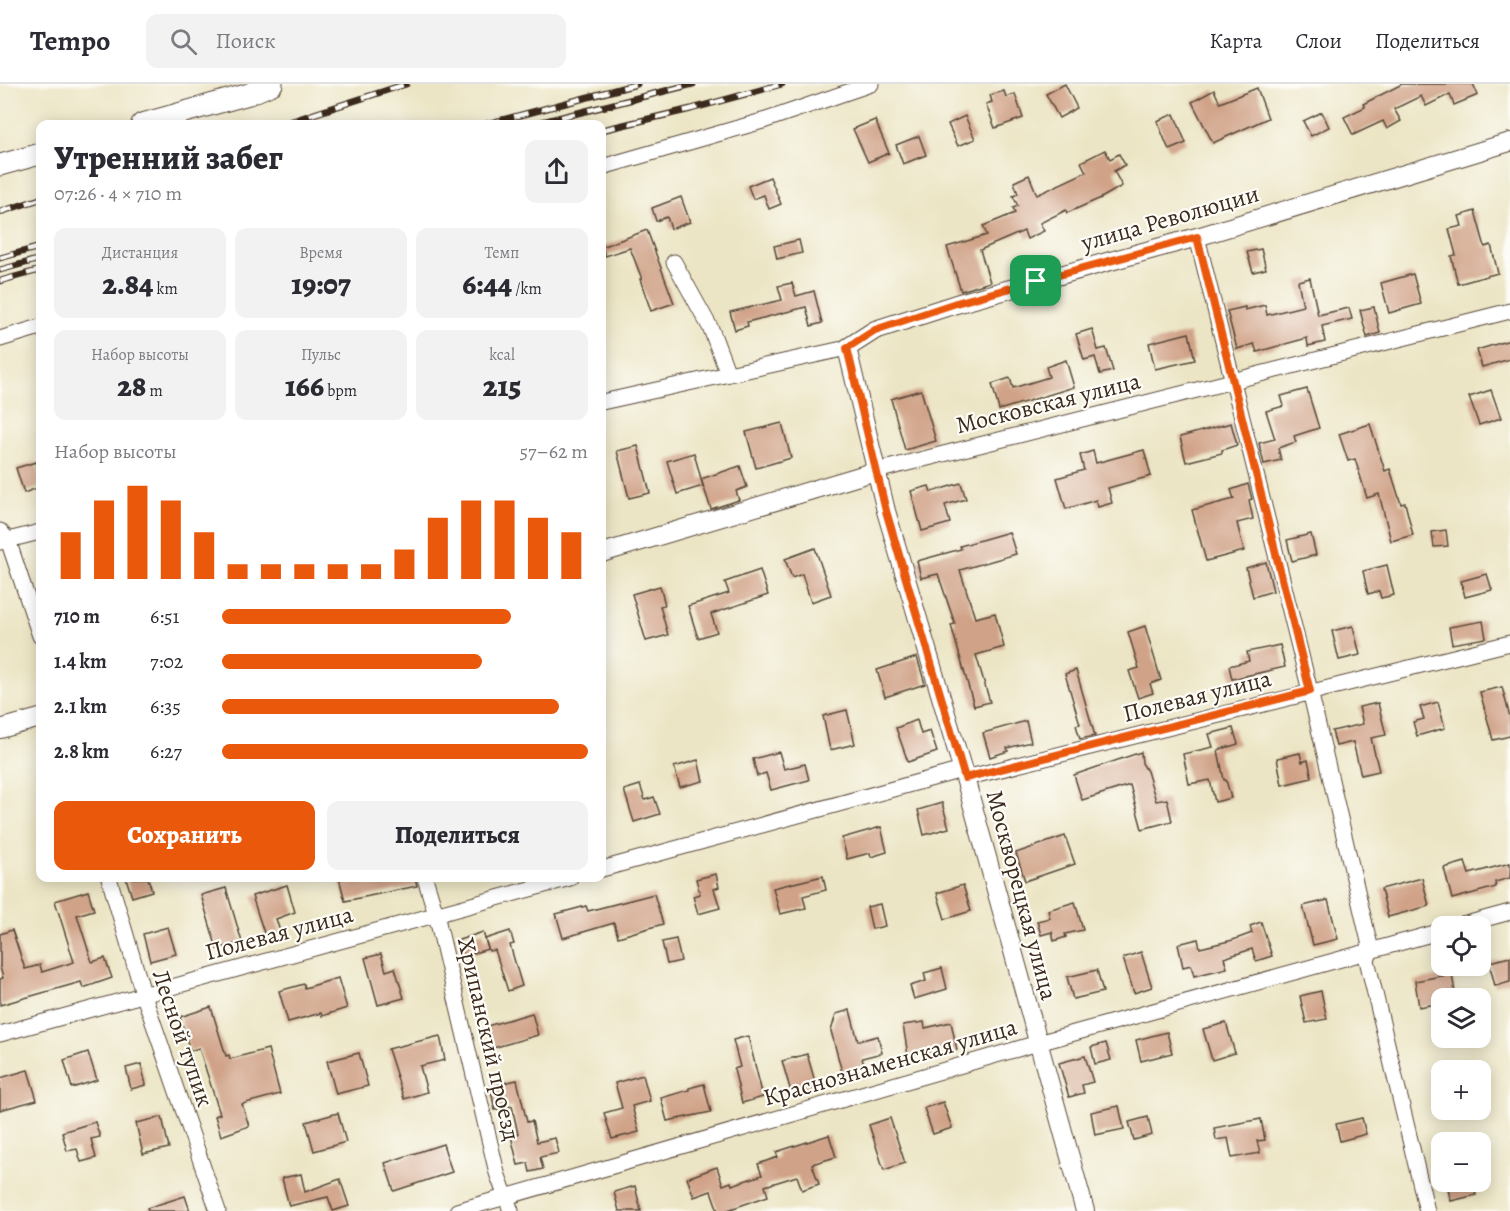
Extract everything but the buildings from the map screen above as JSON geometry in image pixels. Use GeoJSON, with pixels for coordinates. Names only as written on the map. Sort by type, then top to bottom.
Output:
{"type":"FeatureCollection","features":[{"type":"Feature","properties":{"kind":"main road"},"geometry":{"type":"LineString","coordinates":[[156,120],[249,94],[272,84]]}},
{"type":"Feature","properties":{"kind":"main road"},"geometry":{"type":"LineString","coordinates":[[0,165],[36,155]]}},
{"type":"Feature","properties":{"kind":"street"},"geometry":{"type":"LineString","coordinates":[[606,166],[766,120],[872,84]]}},
{"type":"Feature","properties":{"kind":"street","name":"улица Революции"},"geometry":{"type":"LineString","coordinates":[[606,401],[847,348],[875,330],[956,303],[1197,237],[1510,142]]}},
{"type":"Feature","properties":{"kind":"street"},"geometry":{"type":"LineString","coordinates":[[1197,237],[1310,691],[1371,950],[1367,960],[1427,1211]]}},
{"type":"Feature","properties":{"kind":"street"},"geometry":{"type":"LineString","coordinates":[[674,262],[711,329],[728,374]]}},
{"type":"Feature","properties":{"kind":"street","name":"Московская улица"},"geometry":{"type":"LineString","coordinates":[[606,552],[876,471],[1510,311]]}},
{"type":"Feature","properties":{"kind":"street"},"geometry":{"type":"LineString","coordinates":[[0,339],[36,328]]}},
{"type":"Feature","properties":{"kind":"street","name":"Москворецкая улица"},"geometry":{"type":"LineString","coordinates":[[847,348],[886,511],[964,774],[1085,1211]]}},
{"type":"Feature","properties":{"kind":"street"},"geometry":{"type":"LineString","coordinates":[[36,533],[3,538],[36,625]]}},
{"type":"Feature","properties":{"kind":"street","name":"Полевая улица"},"geometry":{"type":"LineString","coordinates":[[606,868],[964,774],[1510,643]]}},
{"type":"Feature","properties":{"kind":"street"},"geometry":{"type":"LineString","coordinates":[[0,729],[36,719]]}},
{"type":"Feature","properties":{"kind":"street","name":"Лесной тупик"},"geometry":{"type":"LineString","coordinates":[[110,882],[144,993],[218,1211]]}},
{"type":"Feature","properties":{"kind":"street","name":"Хрипанский проезд"},"geometry":{"type":"LineString","coordinates":[[426,882],[436,914],[497,1173],[508,1204]]}},
{"type":"Feature","properties":{"kind":"street","name":"Полевая улица"},"geometry":{"type":"LineString","coordinates":[[0,1034],[555,882]]}},
{"type":"Feature","properties":{"kind":"street"},"geometry":{"type":"LineString","coordinates":[[1491,917],[1510,912]]}},
{"type":"Feature","properties":{"kind":"street","name":"Краснознаменская улица"},"geometry":{"type":"LineString","coordinates":[[457,1211],[508,1204],[1038,1043],[1431,934]]}},
{"type":"Feature","properties":{"kind":"railway"},"geometry":{"type":"LineString","coordinates":[[295,120],[406,84]]}},
{"type":"Feature","properties":{"kind":"railway"},"geometry":{"type":"LineString","coordinates":[[502,120],[637,84]]}},
{"type":"Feature","properties":{"kind":"railway"},"geometry":{"type":"LineString","coordinates":[[550,120],[693,84]]}},
{"type":"Feature","properties":{"kind":"railway"},"geometry":{"type":"LineString","coordinates":[[606,129],[782,84]]}},
{"type":"Feature","properties":{"kind":"railway"},"geometry":{"type":"LineString","coordinates":[[0,212],[36,200]]}},
{"type":"Feature","properties":{"kind":"railway"},"geometry":{"type":"LineString","coordinates":[[0,258],[36,248]]}},
{"type":"Feature","properties":{"kind":"railway"},"geometry":{"type":"LineString","coordinates":[[0,270],[36,260]]}},
{"type":"Feature","properties":{"kind":"railway"},"geometry":{"type":"LineString","coordinates":[[0,281],[36,271]]}},
{"type":"Feature","properties":{"kind":"route"},"geometry":{"type":"LineString","coordinates":[[1197,237],[1310,691],[965,778],[886,511],[847,348],[875,330],[956,303],[1036,281],[1197,237]]}}]}
